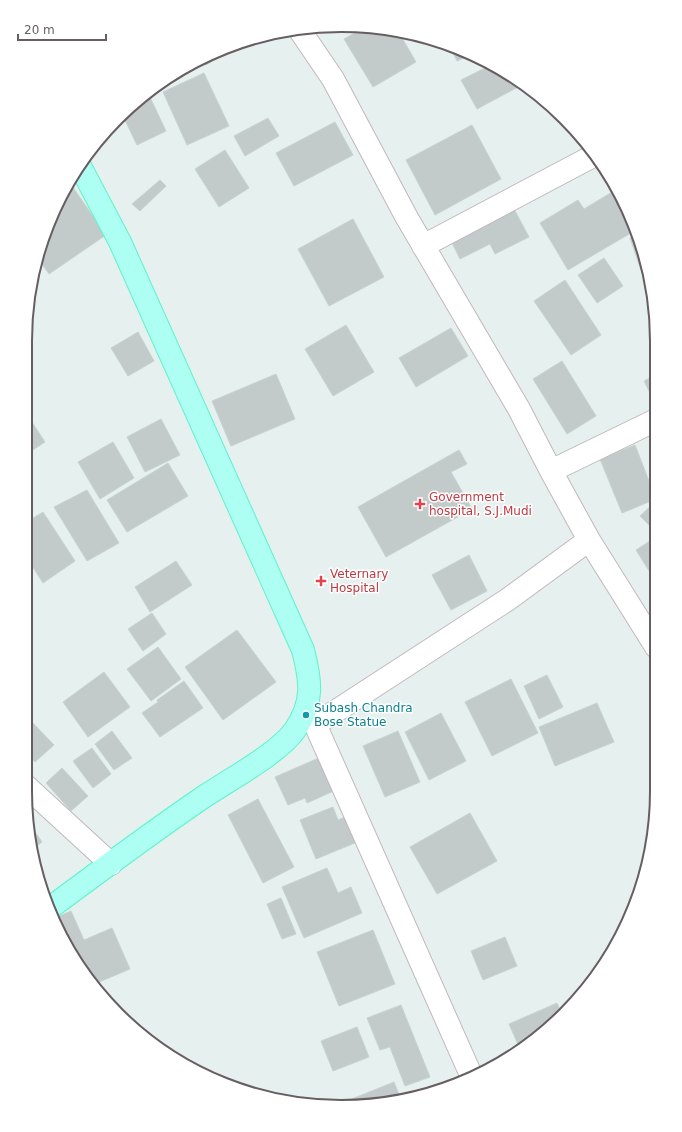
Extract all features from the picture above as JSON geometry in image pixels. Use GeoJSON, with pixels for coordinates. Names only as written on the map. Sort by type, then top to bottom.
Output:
{"type":"FeatureCollection","features":[{"type":"Feature","properties":{"kind":"main road"},"geometry":{"type":"LineString","coordinates":[[54,905],[273,751],[312,715],[310,678],[303,650],[120,242],[83,171]]}},
{"type":"Feature","properties":{"kind":"street"},"geometry":{"type":"LineString","coordinates":[[303,35],[333,79],[423,246],[519,409],[589,540],[650,637]]}},
{"type":"Feature","properties":{"kind":"street"},"geometry":{"type":"LineString","coordinates":[[423,246],[590,158]]}},
{"type":"Feature","properties":{"kind":"street"},"geometry":{"type":"LineString","coordinates":[[551,471],[650,423]]}},
{"type":"Feature","properties":{"kind":"street"},"geometry":{"type":"LineString","coordinates":[[469,1072],[312,715],[507,600],[589,540]]}},
{"type":"Feature","properties":{"kind":"street"},"geometry":{"type":"LineString","coordinates":[[32,791],[111,864]]}},
{"type":"Feature","properties":{"kind":"building"},"geometry":{"type":"Polygon","coordinates":[[[355,33],[402,38],[416,62],[373,87],[344,39],[355,33]]]}},
{"type":"Feature","properties":{"kind":"building"},"geometry":{"type":"Polygon","coordinates":[[[453,54],[464,58],[457,61],[453,54]]]}},
{"type":"Feature","properties":{"kind":"building"},"geometry":{"type":"Polygon","coordinates":[[[217,58],[206,65],[206,63],[217,58]]]}},
{"type":"Feature","properties":{"kind":"building"},"geometry":{"type":"Polygon","coordinates":[[[486,68],[517,87],[477,109],[461,80],[486,68]]]}},
{"type":"Feature","properties":{"kind":"building"},"geometry":{"type":"Polygon","coordinates":[[[204,73],[229,126],[187,145],[163,92],[204,73]]]}},
{"type":"Feature","properties":{"kind":"building"},"geometry":{"type":"Polygon","coordinates":[[[150,98],[166,131],[137,145],[125,121],[150,98]]]}},
{"type":"Feature","properties":{"kind":"building"},"geometry":{"type":"Polygon","coordinates":[[[268,118],[279,136],[245,156],[234,136],[268,118]]]}},
{"type":"Feature","properties":{"kind":"building"},"geometry":{"type":"Polygon","coordinates":[[[335,122],[353,155],[294,186],[276,153],[335,122]]]}},
{"type":"Feature","properties":{"kind":"building"},"geometry":{"type":"Polygon","coordinates":[[[472,125],[501,179],[435,215],[406,160],[472,125]]]}},
{"type":"Feature","properties":{"kind":"building"},"geometry":{"type":"Polygon","coordinates":[[[225,150],[249,188],[219,207],[195,169],[225,150]]]}},
{"type":"Feature","properties":{"kind":"building"},"geometry":{"type":"Polygon","coordinates":[[[160,180],[166,186],[140,211],[132,204],[160,180]]]}},
{"type":"Feature","properties":{"kind":"building"},"geometry":{"type":"Polygon","coordinates":[[[73,187],[106,235],[49,274],[42,264],[48,242],[73,187]]]}},
{"type":"Feature","properties":{"kind":"building"},"geometry":{"type":"Polygon","coordinates":[[[612,192],[630,233],[568,270],[540,223],[578,200],[584,209],[612,192]]]}},
{"type":"Feature","properties":{"kind":"building"},"geometry":{"type":"Polygon","coordinates":[[[514,209],[529,237],[495,254],[490,244],[460,259],[451,241],[514,209]]]}},
{"type":"Feature","properties":{"kind":"building"},"geometry":{"type":"Polygon","coordinates":[[[353,219],[384,277],[329,306],[298,249],[353,219]]]}},
{"type":"Feature","properties":{"kind":"building"},"geometry":{"type":"Polygon","coordinates":[[[632,237],[634,242],[642,273],[630,238],[632,237]]]}},
{"type":"Feature","properties":{"kind":"building"},"geometry":{"type":"Polygon","coordinates":[[[604,258],[623,286],[597,303],[578,275],[604,258]]]}},
{"type":"Feature","properties":{"kind":"building"},"geometry":{"type":"Polygon","coordinates":[[[565,280],[601,335],[571,355],[534,301],[565,280]]]}},
{"type":"Feature","properties":{"kind":"building"},"geometry":{"type":"Polygon","coordinates":[[[346,325],[374,372],[333,396],[305,349],[346,325]]]}},
{"type":"Feature","properties":{"kind":"building"},"geometry":{"type":"Polygon","coordinates":[[[451,328],[468,356],[416,387],[399,358],[451,328]]]}},
{"type":"Feature","properties":{"kind":"building"},"geometry":{"type":"Polygon","coordinates":[[[138,332],[154,361],[128,376],[111,348],[138,332]]]}},
{"type":"Feature","properties":{"kind":"building"},"geometry":{"type":"Polygon","coordinates":[[[562,361],[596,416],[567,434],[533,379],[562,361]]]}},
{"type":"Feature","properties":{"kind":"building"},"geometry":{"type":"Polygon","coordinates":[[[276,374],[295,419],[231,446],[212,401],[276,374]]]}},
{"type":"Feature","properties":{"kind":"building"},"geometry":{"type":"Polygon","coordinates":[[[650,378],[650,393],[644,381],[650,378]]]}},
{"type":"Feature","properties":{"kind":"building"},"geometry":{"type":"Polygon","coordinates":[[[161,419],[180,455],[145,472],[127,437],[161,419]]]}},
{"type":"Feature","properties":{"kind":"building"},"geometry":{"type":"Polygon","coordinates":[[[32,422],[45,442],[32,450],[32,422]]]}},
{"type":"Feature","properties":{"kind":"building"},"geometry":{"type":"Polygon","coordinates":[[[113,442],[134,478],[100,499],[78,462],[113,442]]]}},
{"type":"Feature","properties":{"kind":"building"},"geometry":{"type":"Polygon","coordinates":[[[635,445],[650,484],[650,501],[622,513],[600,459],[635,445]]]}},
{"type":"Feature","properties":{"kind":"building"},"geometry":{"type":"Polygon","coordinates":[[[459,450],[467,464],[451,472],[472,509],[386,557],[358,507],[459,450]]]}},
{"type":"Feature","properties":{"kind":"building"},"geometry":{"type":"Polygon","coordinates":[[[168,463],[188,496],[127,532],[107,500],[168,463]]]}},
{"type":"Feature","properties":{"kind":"building"},"geometry":{"type":"Polygon","coordinates":[[[87,490],[119,543],[87,561],[54,507],[87,490]]]}},
{"type":"Feature","properties":{"kind":"building"},"geometry":{"type":"Polygon","coordinates":[[[650,507],[650,526],[640,516],[650,507]]]}},
{"type":"Feature","properties":{"kind":"building"},"geometry":{"type":"Polygon","coordinates":[[[43,512],[75,561],[43,583],[32,566],[32,519],[43,512]]]}},
{"type":"Feature","properties":{"kind":"building"},"geometry":{"type":"Polygon","coordinates":[[[650,541],[650,572],[636,550],[650,541]]]}},
{"type":"Feature","properties":{"kind":"building"},"geometry":{"type":"Polygon","coordinates":[[[469,555],[487,591],[451,610],[432,575],[469,555]]]}},
{"type":"Feature","properties":{"kind":"building"},"geometry":{"type":"Polygon","coordinates":[[[176,561],[192,585],[150,612],[135,587],[176,561]]]}},
{"type":"Feature","properties":{"kind":"building"},"geometry":{"type":"Polygon","coordinates":[[[152,613],[166,634],[143,651],[128,629],[152,613]]]}},
{"type":"Feature","properties":{"kind":"building"},"geometry":{"type":"Polygon","coordinates":[[[237,630],[276,682],[223,720],[185,667],[237,630]]]}},
{"type":"Feature","properties":{"kind":"building"},"geometry":{"type":"Polygon","coordinates":[[[158,647],[181,679],[151,701],[127,669],[158,647]]]}},
{"type":"Feature","properties":{"kind":"building"},"geometry":{"type":"Polygon","coordinates":[[[104,672],[130,707],[88,737],[63,702],[104,672]]]}},
{"type":"Feature","properties":{"kind":"building"},"geometry":{"type":"Polygon","coordinates":[[[547,675],[563,707],[539,719],[524,686],[547,675]]]}},
{"type":"Feature","properties":{"kind":"building"},"geometry":{"type":"Polygon","coordinates":[[[511,679],[538,733],[492,756],[465,702],[511,679]]]}},
{"type":"Feature","properties":{"kind":"building"},"geometry":{"type":"Polygon","coordinates":[[[184,681],[203,708],[160,737],[142,713],[158,702],[157,700],[184,681]]]}},
{"type":"Feature","properties":{"kind":"building"},"geometry":{"type":"Polygon","coordinates":[[[597,703],[614,742],[555,766],[539,727],[597,703]]]}},
{"type":"Feature","properties":{"kind":"building"},"geometry":{"type":"Polygon","coordinates":[[[441,713],[466,761],[429,780],[405,732],[441,713]]]}},
{"type":"Feature","properties":{"kind":"building"},"geometry":{"type":"Polygon","coordinates":[[[32,722],[54,745],[35,762],[32,759],[32,722]]]}},
{"type":"Feature","properties":{"kind":"building"},"geometry":{"type":"Polygon","coordinates":[[[112,731],[132,758],[114,770],[95,744],[112,731]]]}},
{"type":"Feature","properties":{"kind":"building"},"geometry":{"type":"Polygon","coordinates":[[[398,731],[420,782],[385,797],[363,746],[398,731]]]}},
{"type":"Feature","properties":{"kind":"building"},"geometry":{"type":"Polygon","coordinates":[[[92,748],[111,774],[93,788],[73,761],[92,748]]]}},
{"type":"Feature","properties":{"kind":"building"},"geometry":{"type":"Polygon","coordinates":[[[321,757],[336,790],[307,803],[305,798],[288,805],[275,777],[321,757]]]}},
{"type":"Feature","properties":{"kind":"building"},"geometry":{"type":"Polygon","coordinates":[[[62,768],[88,796],[71,811],[46,783],[62,768]]]}},
{"type":"Feature","properties":{"kind":"building"},"geometry":{"type":"Polygon","coordinates":[[[258,799],[294,867],[263,883],[228,815],[258,799]]]}},
{"type":"Feature","properties":{"kind":"building"},"geometry":{"type":"Polygon","coordinates":[[[333,807],[338,820],[352,814],[362,840],[316,859],[300,820],[333,807]]]}},
{"type":"Feature","properties":{"kind":"building"},"geometry":{"type":"Polygon","coordinates":[[[470,813],[497,861],[437,894],[410,847],[470,813]]]}},
{"type":"Feature","properties":{"kind":"building"},"geometry":{"type":"Polygon","coordinates":[[[35,832],[42,842],[37,846],[35,832]]]}},
{"type":"Feature","properties":{"kind":"building"},"geometry":{"type":"Polygon","coordinates":[[[327,868],[338,893],[351,887],[362,913],[304,938],[282,887],[327,868]]]}},
{"type":"Feature","properties":{"kind":"building"},"geometry":{"type":"Polygon","coordinates":[[[281,898],[296,934],[282,939],[267,904],[281,898]]]}},
{"type":"Feature","properties":{"kind":"building"},"geometry":{"type":"Polygon","coordinates":[[[71,911],[84,940],[112,928],[130,969],[99,982],[73,946],[59,916],[71,911]]]}},
{"type":"Feature","properties":{"kind":"building"},"geometry":{"type":"Polygon","coordinates":[[[373,930],[395,984],[339,1006],[317,952],[373,930]]]}},
{"type":"Feature","properties":{"kind":"building"},"geometry":{"type":"Polygon","coordinates":[[[505,937],[517,966],[483,980],[471,951],[505,937]]]}},
{"type":"Feature","properties":{"kind":"building"},"geometry":{"type":"Polygon","coordinates":[[[557,1003],[559,1009],[545,1023],[518,1044],[509,1024],[557,1003]]]}},
{"type":"Feature","properties":{"kind":"building"},"geometry":{"type":"Polygon","coordinates":[[[401,1005],[430,1077],[405,1086],[390,1047],[380,1050],[367,1018],[401,1005]]]}},
{"type":"Feature","properties":{"kind":"building"},"geometry":{"type":"Polygon","coordinates":[[[357,1027],[369,1057],[333,1071],[321,1041],[357,1027]]]}},
{"type":"Feature","properties":{"kind":"building"},"geometry":{"type":"Polygon","coordinates":[[[394,1082],[399,1094],[381,1097],[351,1100],[394,1082]]]}},
{"type":"Feature","properties":{"kind":"place","name":"Government hospital, S.J.Mudi"},"geometry":{"type":"Point","coordinates":[420,504]}},
{"type":"Feature","properties":{"kind":"place","name":"Veternary Hospital"},"geometry":{"type":"Point","coordinates":[321,581]}},
{"type":"Feature","properties":{"kind":"place","name":"Subash Chandra Bose Statue"},"geometry":{"type":"Point","coordinates":[306,715]}}]}
